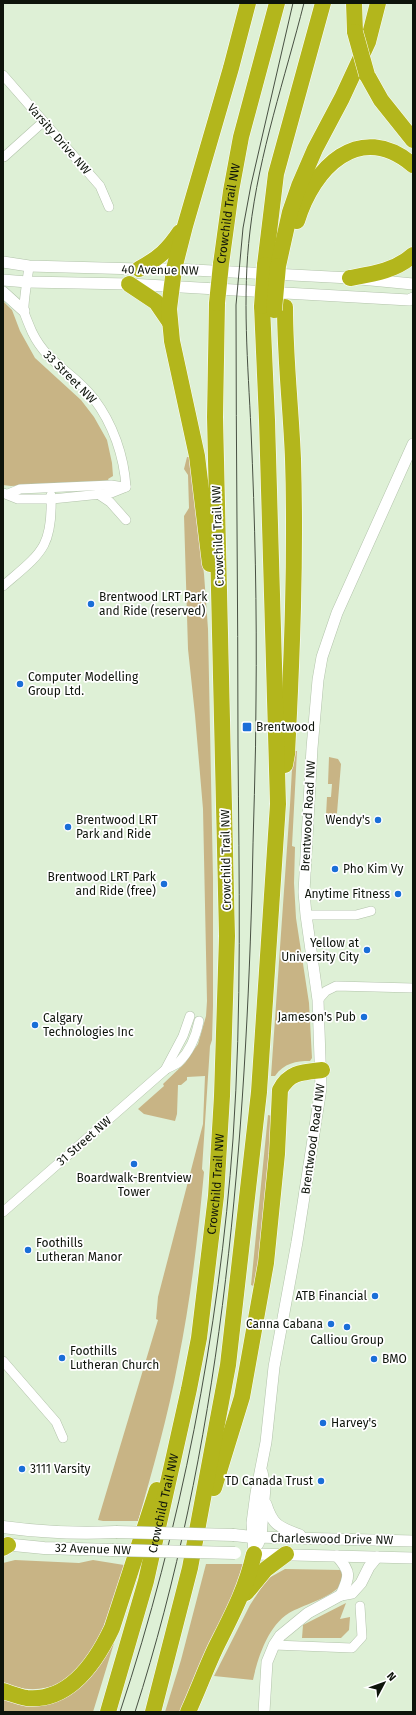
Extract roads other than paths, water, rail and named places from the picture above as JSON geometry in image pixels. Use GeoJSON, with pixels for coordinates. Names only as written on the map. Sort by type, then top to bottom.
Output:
{"type":"FeatureCollection","features":[{"type":"Feature","properties":{"kind":"highway"},"geometry":{"type":"LineString","coordinates":[[220,604],[212,586],[197,456],[172,341],[170,320],[174,269],[248,3]]}},
{"type":"Feature","properties":{"kind":"highway","name":"Crowchild Trail NW"},"geometry":{"type":"LineString","coordinates":[[108,1712],[146,1581],[199,1338],[216,1196],[222,1096],[227,936],[215,417],[217,303],[231,191],[241,137],[277,3]]}},
{"type":"Feature","properties":{"kind":"highway"},"geometry":{"type":"LineString","coordinates":[[190,1568],[228,1365],[247,1204],[259,1084],[278,804],[267,420],[263,348],[274,308],[277,266],[276,174],[323,3]]}},
{"type":"Feature","properties":{"kind":"highway"},"geometry":{"type":"LineString","coordinates":[[354,3],[355,32],[359,52],[367,76],[381,100],[413,140]]}},
{"type":"Feature","properties":{"kind":"highway"},"geometry":{"type":"LineString","coordinates":[[278,804],[287,754],[295,564],[293,459],[285,334],[274,308],[277,266],[298,186],[368,42],[378,3]]}},
{"type":"Feature","properties":{"kind":"highway"},"geometry":{"type":"LineString","coordinates":[[277,266],[312,186],[322,172],[335,160],[350,151],[362,148],[374,148],[392,152],[413,165]]}},
{"type":"Feature","properties":{"kind":"highway"},"geometry":{"type":"LineString","coordinates":[[139,269],[166,252],[185,226]]}},
{"type":"Feature","properties":{"kind":"highway"},"geometry":{"type":"LineString","coordinates":[[350,278],[386,272],[413,255]]}},
{"type":"Feature","properties":{"kind":"highway"},"geometry":{"type":"LineString","coordinates":[[129,284],[156,302],[170,320]]}},
{"type":"Feature","properties":{"kind":"highway"},"geometry":{"type":"LineString","coordinates":[[153,1712],[190,1568],[242,1397],[266,1262],[277,1154],[280,1090],[284,1082],[292,1075],[307,1071],[322,1070]]}},
{"type":"Feature","properties":{"kind":"highway"},"geometry":{"type":"LineString","coordinates":[[3,1691],[27,1698],[48,1696],[73,1685],[89,1668],[102,1650],[112,1628],[158,1486],[173,1459]]}},
{"type":"Feature","properties":{"kind":"highway"},"geometry":{"type":"LineString","coordinates":[[188,1712],[246,1584],[254,1554]]}},
{"type":"Feature","properties":{"kind":"highway"},"geometry":{"type":"LineString","coordinates":[[240,1598],[266,1568],[286,1554]]}},
{"type":"Feature","properties":{"kind":"main road","name":"32 Avenue NW"},"geometry":{"type":"LineString","coordinates":[[3,1527],[52,1532],[116,1532],[234,1535],[256,1537]]}},
{"type":"Feature","properties":{"kind":"main road","name":"32 Avenue NW"},"geometry":{"type":"LineString","coordinates":[[5,1546],[254,1554]]}},
{"type":"Feature","properties":{"kind":"street","name":"Varsity Drive NW"},"geometry":{"type":"LineString","coordinates":[[3,75],[100,186],[109,206]]}},
{"type":"Feature","properties":{"kind":"street"},"geometry":{"type":"LineString","coordinates":[[4,157],[43,122]]}},
{"type":"Feature","properties":{"kind":"street","name":"40 Avenue NW"},"geometry":{"type":"LineString","coordinates":[[3,262],[28,266],[174,269],[350,278],[413,284]]}},
{"type":"Feature","properties":{"kind":"street","name":"33 Street NW"},"geometry":{"type":"LineString","coordinates":[[28,266],[24,311],[35,337],[52,361],[83,387],[102,411],[116,440],[124,467],[126,487]]}},
{"type":"Feature","properties":{"kind":"street","name":"40 Avenue NW"},"geometry":{"type":"LineString","coordinates":[[3,280],[27,282],[129,284],[409,300],[413,298]]}},
{"type":"Feature","properties":{"kind":"street"},"geometry":{"type":"LineString","coordinates":[[3,292],[24,311]]}},
{"type":"Feature","properties":{"kind":"street","name":"Brentwood Road NW"},"geometry":{"type":"LineString","coordinates":[[256,1537],[253,1516],[266,1442],[274,1367],[311,1160],[322,1070],[318,1000],[304,892],[312,748],[318,680],[322,657],[337,613],[413,444]]}},
{"type":"Feature","properties":{"kind":"street"},"geometry":{"type":"LineString","coordinates":[[6,494],[20,489],[111,485],[126,487]]}},
{"type":"Feature","properties":{"kind":"street"},"geometry":{"type":"LineString","coordinates":[[6,494],[18,498],[52,499],[113,493],[126,487]]}},
{"type":"Feature","properties":{"kind":"street"},"geometry":{"type":"LineString","coordinates":[[3,586],[34,559],[42,550],[49,537],[52,518],[51,488]]}},
{"type":"Feature","properties":{"kind":"street"},"geometry":{"type":"LineString","coordinates":[[98,494],[110,502],[126,520]]}},
{"type":"Feature","properties":{"kind":"street"},"geometry":{"type":"LineString","coordinates":[[306,915],[356,915],[371,911]]}},
{"type":"Feature","properties":{"kind":"street"},"geometry":{"type":"LineString","coordinates":[[318,1000],[326,991],[336,986],[413,988]]}},
{"type":"Feature","properties":{"kind":"street","name":"31 Street NW"},"geometry":{"type":"LineString","coordinates":[[165,1070],[183,1036],[190,1016]]}},
{"type":"Feature","properties":{"kind":"street","name":"31 Street NW"},"geometry":{"type":"LineString","coordinates":[[3,1212],[165,1070],[179,1062],[190,1048],[197,1033],[199,1021]]}},
{"type":"Feature","properties":{"kind":"street"},"geometry":{"type":"LineString","coordinates":[[3,1361],[56,1422],[63,1438]]}},
{"type":"Feature","properties":{"kind":"street","name":"Brentwood Road NW"},"geometry":{"type":"LineString","coordinates":[[254,1554],[265,1488],[261,1467]]}},
{"type":"Feature","properties":{"kind":"street"},"geometry":{"type":"LineString","coordinates":[[264,1497],[270,1518],[276,1524],[286,1530],[308,1538]]}},
{"type":"Feature","properties":{"kind":"street","name":"Charleswood Drive NW"},"geometry":{"type":"LineString","coordinates":[[256,1537],[413,1541]]}},
{"type":"Feature","properties":{"kind":"street","name":"Charleswood Drive NW"},"geometry":{"type":"LineString","coordinates":[[254,1554],[413,1558]]}},
{"type":"Feature","properties":{"kind":"street"},"geometry":{"type":"LineString","coordinates":[[337,1556],[346,1566],[349,1575],[342,1595]]}},
{"type":"Feature","properties":{"kind":"street"},"geometry":{"type":"LineString","coordinates":[[264,1712],[267,1662],[274,1645],[286,1630],[308,1613],[342,1595],[352,1593],[361,1583],[369,1567],[377,1557]]}},
{"type":"Feature","properties":{"kind":"street"},"geometry":{"type":"LineString","coordinates":[[274,1645],[352,1648],[362,1637],[360,1606]]}},
{"type":"Feature","properties":{"kind":"tram line"},"geometry":{"type":"LineString","coordinates":[[120,1712],[142,1643],[179,1501],[207,1357],[227,1212],[236,1090],[239,992],[236,305],[243,228],[251,185],[293,3]]}},
{"type":"Feature","properties":{"kind":"tram line"},"geometry":{"type":"LineString","coordinates":[[135,1712],[164,1612],[188,1511],[207,1408],[222,1306],[234,1202],[248,994],[256,723],[255,531],[246,330],[246,281],[254,202],[266,144],[304,3]]}},
{"type":"Feature","properties":{"kind":"place","name":"Brentwood LRT Park and Ride (reserved)"},"geometry":{"type":"Point","coordinates":[91,604]}},
{"type":"Feature","properties":{"kind":"place","name":"Computer Modelling Group Ltd."},"geometry":{"type":"Point","coordinates":[20,684]}},
{"type":"Feature","properties":{"kind":"place","name":"Brentwood"},"geometry":{"type":"Point","coordinates":[247,727]}},
{"type":"Feature","properties":{"kind":"place","name":"Wendy's"},"geometry":{"type":"Point","coordinates":[378,820]}},
{"type":"Feature","properties":{"kind":"place","name":"Brentwood LRT Park and Ride"},"geometry":{"type":"Point","coordinates":[68,827]}},
{"type":"Feature","properties":{"kind":"place","name":"Pho Kim Vy"},"geometry":{"type":"Point","coordinates":[335,869]}},
{"type":"Feature","properties":{"kind":"place","name":"Brentwood LRT Park and Ride (free)"},"geometry":{"type":"Point","coordinates":[164,884]}},
{"type":"Feature","properties":{"kind":"place","name":"Anytime Fitness"},"geometry":{"type":"Point","coordinates":[398,894]}},
{"type":"Feature","properties":{"kind":"place","name":"Yellow at University City"},"geometry":{"type":"Point","coordinates":[367,950]}},
{"type":"Feature","properties":{"kind":"place","name":"Jameson's Pub"},"geometry":{"type":"Point","coordinates":[364,1017]}},
{"type":"Feature","properties":{"kind":"place","name":"Calgary Technologies Inc"},"geometry":{"type":"Point","coordinates":[35,1025]}},
{"type":"Feature","properties":{"kind":"place","name":"Boardwalk-Brentview Tower"},"geometry":{"type":"Point","coordinates":[134,1164]}},
{"type":"Feature","properties":{"kind":"place","name":"Foothills Lutheran Manor"},"geometry":{"type":"Point","coordinates":[28,1250]}},
{"type":"Feature","properties":{"kind":"place","name":"ATB Financial"},"geometry":{"type":"Point","coordinates":[375,1296]}},
{"type":"Feature","properties":{"kind":"place","name":"Canna Cabana"},"geometry":{"type":"Point","coordinates":[331,1324]}},
{"type":"Feature","properties":{"kind":"place","name":"Calliou Group"},"geometry":{"type":"Point","coordinates":[347,1327]}},
{"type":"Feature","properties":{"kind":"place","name":"Foothills Lutheran Church"},"geometry":{"type":"Point","coordinates":[62,1358]}},
{"type":"Feature","properties":{"kind":"place","name":"BMO"},"geometry":{"type":"Point","coordinates":[374,1359]}},
{"type":"Feature","properties":{"kind":"place","name":"Harvey's"},"geometry":{"type":"Point","coordinates":[323,1423]}},
{"type":"Feature","properties":{"kind":"place","name":"3111 Varsity"},"geometry":{"type":"Point","coordinates":[22,1469]}},
{"type":"Feature","properties":{"kind":"place","name":"TD Canada Trust"},"geometry":{"type":"Point","coordinates":[321,1481]}}]}
